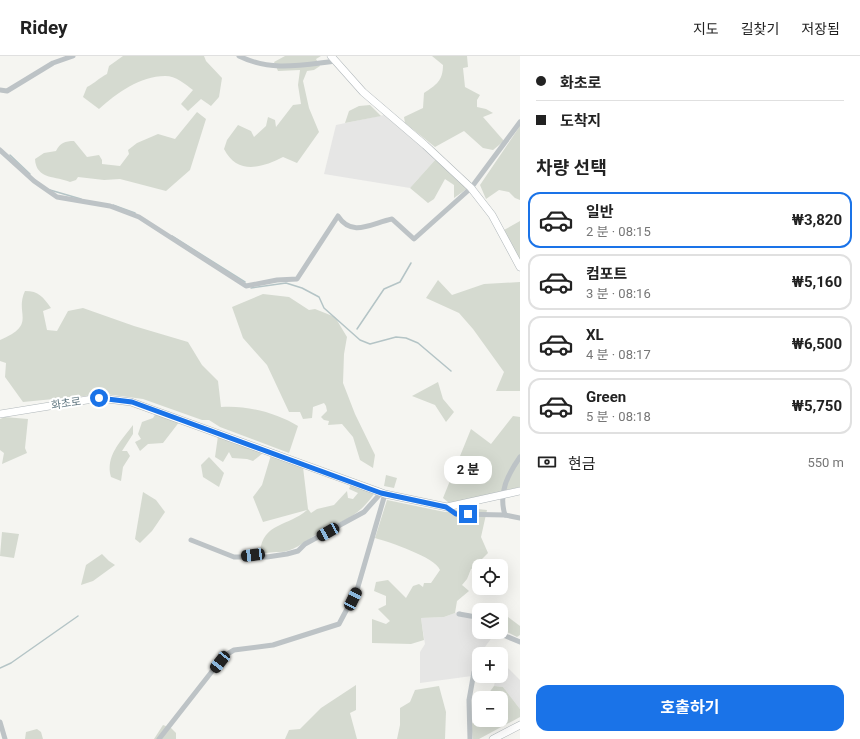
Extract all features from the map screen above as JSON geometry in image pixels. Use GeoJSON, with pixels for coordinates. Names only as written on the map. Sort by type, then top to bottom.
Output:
{"type":"FeatureCollection","features":[{"type":"Feature","properties":{"kind":"street"},"geometry":{"type":"LineString","coordinates":[[0,90],[6,91],[53,63],[73,56]]}},
{"type":"Feature","properties":{"kind":"street"},"geometry":{"type":"LineString","coordinates":[[239,56],[262,65],[278,67],[334,59],[363,92],[425,145],[471,188],[492,215],[520,267]]}},
{"type":"Feature","properties":{"kind":"street"},"geometry":{"type":"LineString","coordinates":[[0,150],[34,181],[57,197],[110,206],[139,217],[246,286],[270,281],[298,279],[338,216],[348,227],[364,228],[392,219],[414,239],[471,188],[520,122]]}},
{"type":"Feature","properties":{"kind":"street","name":"화초로"},"geometry":{"type":"LineString","coordinates":[[0,414],[99,398],[132,402],[383,494],[446,507],[520,491]]}},
{"type":"Feature","properties":{"kind":"street"},"geometry":{"type":"LineString","coordinates":[[505,515],[501,504],[503,495],[509,472],[520,457]]}},
{"type":"Feature","properties":{"kind":"street"},"geometry":{"type":"LineString","coordinates":[[191,540],[234,557],[267,557],[287,554],[298,551],[306,544],[364,512],[383,494]]}},
{"type":"Feature","properties":{"kind":"street"},"geometry":{"type":"LineString","coordinates":[[159,739],[224,656],[234,650],[273,645],[339,624],[357,590],[383,494]]}},
{"type":"Feature","properties":{"kind":"street"},"geometry":{"type":"LineString","coordinates":[[446,507],[456,514],[505,515],[520,518]]}},
{"type":"Feature","properties":{"kind":"street"},"geometry":{"type":"LineString","coordinates":[[459,614],[472,616]]}},
{"type":"Feature","properties":{"kind":"street"},"geometry":{"type":"LineString","coordinates":[[508,636],[520,641]]}},
{"type":"Feature","properties":{"kind":"street"},"geometry":{"type":"LineString","coordinates":[[470,739],[469,700],[472,683]]}},
{"type":"Feature","properties":{"kind":"street"},"geometry":{"type":"LineString","coordinates":[[0,722],[5,739]]}},
{"type":"Feature","properties":{"kind":"street"},"geometry":{"type":"LineString","coordinates":[[493,739],[520,725]]}},
{"type":"Feature","properties":{"kind":"shaded area"},"geometry":{"type":"Polygon","coordinates":[[[123,56],[204,56],[206,61],[222,78],[219,97],[211,106],[201,99],[188,111],[181,104],[193,90],[173,77],[165,76],[147,79],[129,86],[99,109],[83,97],[87,87],[107,74],[109,66],[123,56]]]}},
{"type":"Feature","properties":{"kind":"shaded area"},"geometry":{"type":"Polygon","coordinates":[[[285,56],[321,56],[316,59],[320,66],[314,70],[307,71],[303,81],[309,108],[319,132],[297,163],[283,157],[259,166],[243,166],[236,163],[229,157],[224,149],[227,140],[238,125],[251,131],[254,137],[266,126],[268,117],[275,120],[276,127],[293,105],[301,104],[298,85],[300,70],[278,71],[274,62],[285,56]]]}},
{"type":"Feature","properties":{"kind":"shaded area"},"geometry":{"type":"Polygon","coordinates":[[[432,56],[467,56],[468,67],[463,68],[465,87],[480,95],[477,100],[477,107],[486,109],[493,113],[483,117],[504,141],[493,150],[483,148],[464,131],[435,147],[405,123],[404,117],[423,108],[424,93],[438,82],[442,75],[443,65],[432,56]]]}},
{"type":"Feature","properties":{"kind":"shaded area"},"geometry":{"type":"Polygon","coordinates":[[[370,105],[381,116],[345,123],[349,111],[359,106],[370,105]]]}},
{"type":"Feature","properties":{"kind":"shaded area"},"geometry":{"type":"Polygon","coordinates":[[[197,112],[206,119],[190,170],[166,191],[120,179],[104,180],[78,177],[76,180],[70,182],[43,174],[36,166],[35,159],[44,153],[56,151],[63,143],[74,141],[87,157],[99,155],[102,160],[102,164],[120,166],[129,154],[128,150],[137,143],[158,134],[175,139],[197,112]]]}},
{"type":"Feature","properties":{"kind":"shaded area"},"geometry":{"type":"Polygon","coordinates":[[[384,115],[436,159],[410,188],[324,174],[336,125],[384,115]]]}},
{"type":"Feature","properties":{"kind":"shaded area"},"geometry":{"type":"Polygon","coordinates":[[[520,126],[520,200],[515,198],[509,192],[499,190],[486,199],[480,185],[520,126]]]}},
{"type":"Feature","properties":{"kind":"shaded area"},"geometry":{"type":"Polygon","coordinates":[[[436,159],[468,188],[454,198],[454,185],[445,179],[434,199],[428,203],[410,188],[436,159]]]}},
{"type":"Feature","properties":{"kind":"shaded area"},"geometry":{"type":"Polygon","coordinates":[[[520,221],[520,261],[504,230],[520,221]]]}},
{"type":"Feature","properties":{"kind":"shaded area"},"geometry":{"type":"Polygon","coordinates":[[[438,280],[452,295],[484,284],[520,282],[520,391],[496,391],[504,372],[473,329],[459,313],[426,298],[438,280]]]}},
{"type":"Feature","properties":{"kind":"shaded area"},"geometry":{"type":"Polygon","coordinates":[[[25,291],[37,293],[51,308],[43,311],[47,330],[57,331],[68,311],[83,308],[134,326],[188,342],[202,365],[218,381],[221,407],[241,407],[261,411],[281,417],[298,426],[289,453],[220,427],[209,420],[202,420],[143,399],[105,394],[23,402],[5,377],[6,363],[0,361],[0,340],[12,334],[22,324],[22,299],[25,291]]]}},
{"type":"Feature","properties":{"kind":"shaded area"},"geometry":{"type":"Polygon","coordinates":[[[263,294],[289,297],[309,310],[315,309],[335,317],[347,337],[344,354],[343,383],[355,414],[375,455],[373,468],[360,460],[353,437],[342,424],[328,425],[329,421],[324,420],[321,417],[327,411],[324,403],[313,407],[312,418],[303,419],[300,412],[289,412],[267,365],[243,338],[232,307],[263,294]]]}},
{"type":"Feature","properties":{"kind":"shaded area"},"geometry":{"type":"Polygon","coordinates":[[[438,382],[443,399],[454,412],[446,422],[435,405],[412,396],[438,382]]]}},
{"type":"Feature","properties":{"kind":"shaded area"},"geometry":{"type":"Polygon","coordinates":[[[156,413],[180,421],[163,443],[148,444],[140,451],[135,442],[141,439],[138,434],[142,422],[153,418],[156,413]]]}},
{"type":"Feature","properties":{"kind":"shaded area"},"geometry":{"type":"Polygon","coordinates":[[[513,416],[520,417],[520,487],[449,503],[443,498],[471,429],[491,444],[513,416]]]}},
{"type":"Feature","properties":{"kind":"shaded area"},"geometry":{"type":"Polygon","coordinates":[[[5,417],[28,419],[25,448],[27,453],[2,464],[4,453],[0,450],[0,419],[5,417]]]}},
{"type":"Feature","properties":{"kind":"shaded area"},"geometry":{"type":"Polygon","coordinates":[[[133,425],[133,434],[122,451],[127,451],[130,456],[123,467],[121,481],[111,477],[110,462],[115,449],[133,425]]]}},
{"type":"Feature","properties":{"kind":"shaded area"},"geometry":{"type":"Polygon","coordinates":[[[218,436],[263,453],[253,461],[232,458],[229,452],[223,462],[215,457],[218,436]]]}},
{"type":"Feature","properties":{"kind":"shaded area"},"geometry":{"type":"Polygon","coordinates":[[[271,455],[303,467],[308,509],[311,513],[317,509],[334,505],[347,491],[348,498],[353,499],[358,493],[349,489],[351,484],[374,494],[361,509],[354,514],[317,534],[297,547],[282,552],[260,552],[262,542],[271,530],[292,520],[307,510],[263,522],[253,497],[262,485],[271,455]]]}},
{"type":"Feature","properties":{"kind":"shaded area"},"geometry":{"type":"Polygon","coordinates":[[[209,457],[224,473],[219,487],[203,477],[201,465],[209,457]]]}},
{"type":"Feature","properties":{"kind":"shaded area"},"geometry":{"type":"Polygon","coordinates":[[[386,475],[397,478],[394,488],[384,486],[386,475]]]}},
{"type":"Feature","properties":{"kind":"shaded area"},"geometry":{"type":"Polygon","coordinates":[[[143,492],[156,500],[165,512],[152,531],[140,543],[135,539],[143,492]]]}},
{"type":"Feature","properties":{"kind":"shaded area"},"geometry":{"type":"Polygon","coordinates":[[[387,500],[445,512],[468,508],[487,510],[481,537],[488,553],[482,559],[472,559],[472,569],[462,585],[469,591],[457,601],[455,613],[444,617],[421,618],[424,640],[411,644],[372,643],[372,619],[386,624],[390,621],[378,609],[386,605],[386,596],[374,591],[376,582],[388,580],[406,598],[413,586],[419,584],[423,587],[424,583],[431,583],[440,570],[430,560],[421,555],[375,538],[387,500]]]}},
{"type":"Feature","properties":{"kind":"shaded area"},"geometry":{"type":"Polygon","coordinates":[[[2,532],[19,534],[14,558],[0,556],[2,532]]]}},
{"type":"Feature","properties":{"kind":"shaded area"},"geometry":{"type":"Polygon","coordinates":[[[102,554],[115,565],[93,581],[81,585],[86,565],[102,554]]]}},
{"type":"Feature","properties":{"kind":"shaded area"},"geometry":{"type":"Polygon","coordinates":[[[460,611],[472,619],[472,639],[491,639],[485,647],[472,647],[472,676],[420,683],[420,652],[425,644],[421,618],[444,617],[460,611]]]}},
{"type":"Feature","properties":{"kind":"shaded area"},"geometry":{"type":"Polygon","coordinates":[[[508,617],[520,626],[520,635],[517,637],[508,632],[508,617]]]}},
{"type":"Feature","properties":{"kind":"shaded area"},"geometry":{"type":"Polygon","coordinates":[[[508,668],[520,680],[520,709],[508,693],[508,691],[503,687],[494,686],[495,683],[508,683],[508,668]]]}},
{"type":"Feature","properties":{"kind":"shaded area"},"geometry":{"type":"Polygon","coordinates":[[[356,685],[356,710],[350,713],[357,739],[285,739],[289,730],[300,729],[321,708],[356,685]]]}},
{"type":"Feature","properties":{"kind":"shaded area"},"geometry":{"type":"Polygon","coordinates":[[[439,686],[446,712],[445,739],[397,739],[400,725],[400,708],[410,702],[415,690],[439,686]]]}},
{"type":"Feature","properties":{"kind":"shaded area"},"geometry":{"type":"Polygon","coordinates":[[[494,686],[503,687],[506,691],[490,691],[494,686]]]}},
{"type":"Feature","properties":{"kind":"shaded area"},"geometry":{"type":"Polygon","coordinates":[[[508,693],[520,709],[520,717],[508,723],[508,693]]]}},
{"type":"Feature","properties":{"kind":"shaded area"},"geometry":{"type":"Polygon","coordinates":[[[472,724],[472,727],[501,727],[479,739],[473,739],[471,725],[472,724]]]}},
{"type":"Feature","properties":{"kind":"shaded area"},"geometry":{"type":"Polygon","coordinates":[[[163,725],[171,728],[176,733],[176,739],[154,739],[163,725]]]}},
{"type":"Feature","properties":{"kind":"shaded area"},"geometry":{"type":"Polygon","coordinates":[[[37,729],[41,732],[43,739],[25,739],[26,732],[37,729]]]}},
{"type":"Feature","properties":{"kind":"waterway"},"geometry":{"type":"LineString","coordinates":[[10,155],[30,174]]}},
{"type":"Feature","properties":{"kind":"waterway"},"geometry":{"type":"LineString","coordinates":[[50,190],[81,199]]}},
{"type":"Feature","properties":{"kind":"waterway"},"geometry":{"type":"LineString","coordinates":[[113,205],[135,213]]}},
{"type":"Feature","properties":{"kind":"waterway"},"geometry":{"type":"LineString","coordinates":[[172,236],[245,282]]}},
{"type":"Feature","properties":{"kind":"waterway"},"geometry":{"type":"LineString","coordinates":[[357,329],[384,289],[400,282],[411,263]]}},
{"type":"Feature","properties":{"kind":"waterway"},"geometry":{"type":"LineString","coordinates":[[251,288],[286,283],[302,288],[319,297],[324,308],[360,340],[370,344],[396,337],[406,338],[418,343],[451,371]]}},
{"type":"Feature","properties":{"kind":"waterway"},"geometry":{"type":"LineString","coordinates":[[0,668],[11,663],[78,616]]}},
{"type":"Feature","properties":{"kind":"route"},"geometry":{"type":"LineString","coordinates":[[99,398],[132,402],[300,462],[381,493],[446,507],[456,514],[468,514]]}}]}
